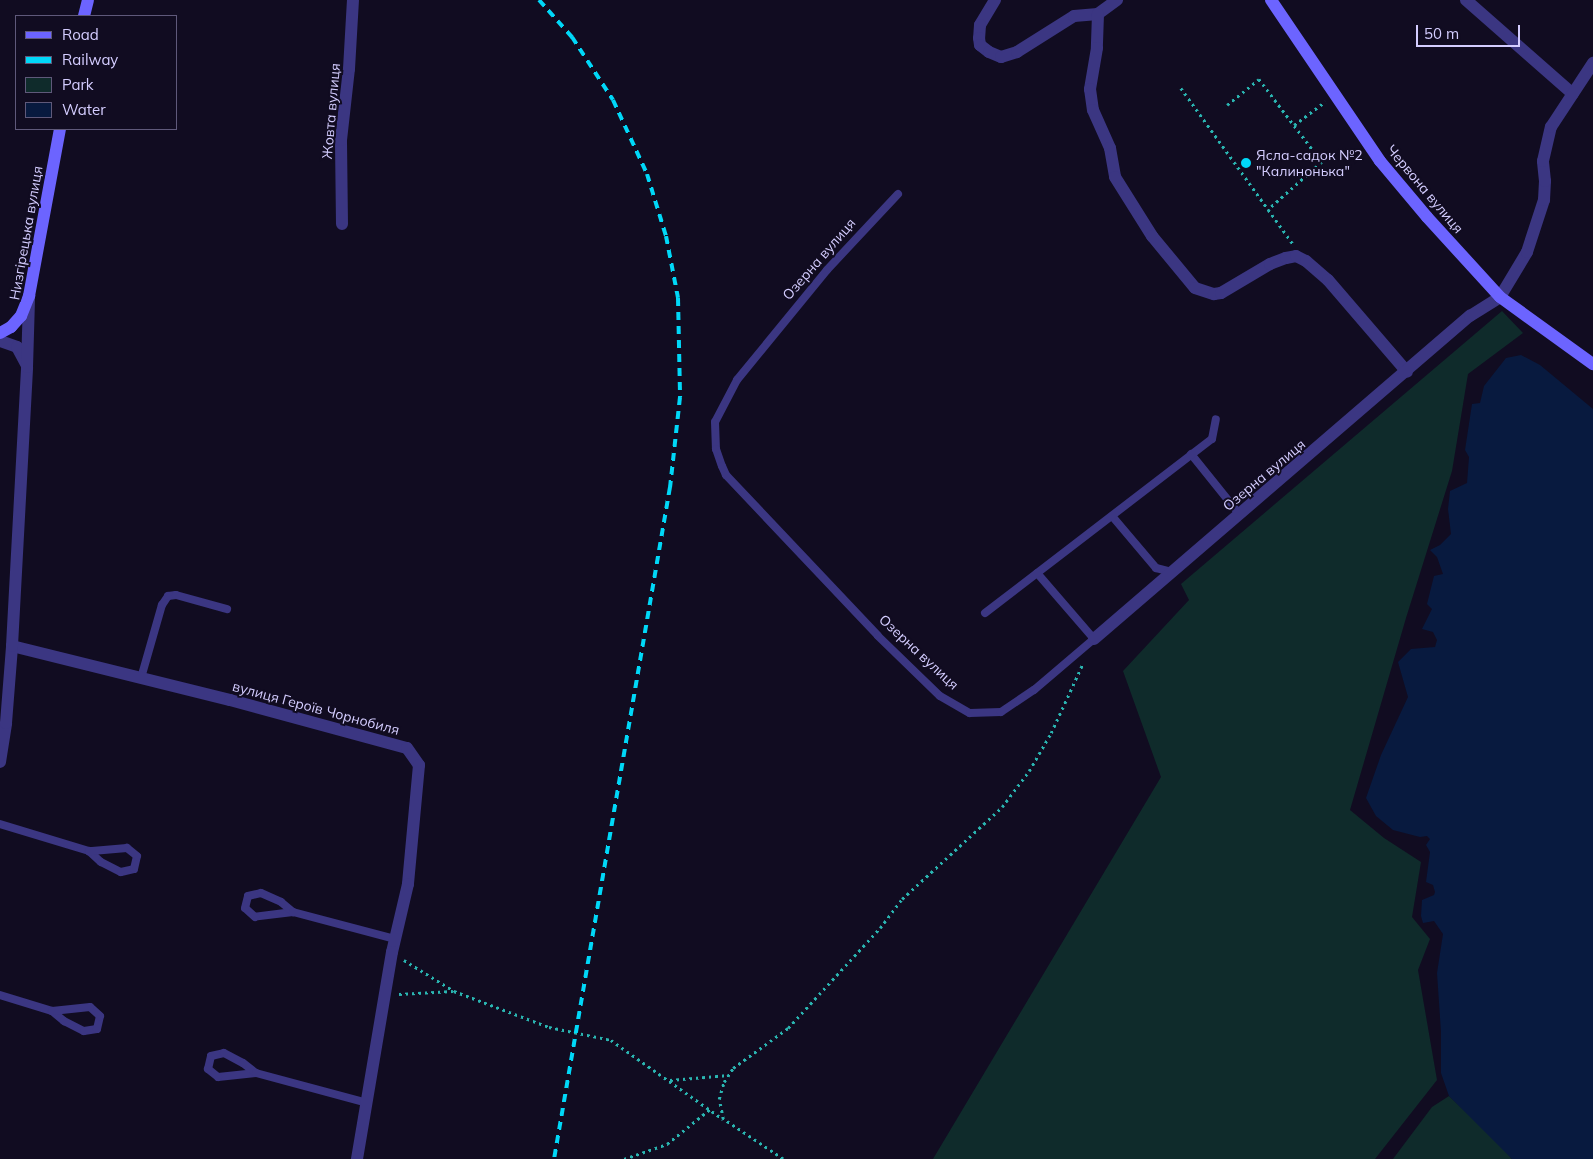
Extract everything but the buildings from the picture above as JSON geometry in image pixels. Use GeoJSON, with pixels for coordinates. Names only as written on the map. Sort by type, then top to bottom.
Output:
{"type":"FeatureCollection","features":[{"type":"Feature","properties":{"kind":"main road"},"geometry":{"type":"LineString","coordinates":[[84,15],[88,0]]}},
{"type":"Feature","properties":{"kind":"main road","name":"Червона вулиця"},"geometry":{"type":"LineString","coordinates":[[1271,0],[1380,161],[1427,217],[1500,297],[1593,364]]}},
{"type":"Feature","properties":{"kind":"main road","name":"Низгірецька вулиця"},"geometry":{"type":"LineString","coordinates":[[29,296],[60,130]]}},
{"type":"Feature","properties":{"kind":"main road"},"geometry":{"type":"LineString","coordinates":[[0,333],[11,327],[21,316],[29,296]]}},
{"type":"Feature","properties":{"kind":"street","name":"Жовта вулиця"},"geometry":{"type":"LineString","coordinates":[[342,224],[341,140],[350,68],[353,0]]}},
{"type":"Feature","properties":{"kind":"street"},"geometry":{"type":"LineString","coordinates":[[995,0],[980,25],[979,38],[980,44],[989,52],[1001,57],[1018,52],[1074,16],[1098,14],[1118,0]]}},
{"type":"Feature","properties":{"kind":"street"},"geometry":{"type":"LineString","coordinates":[[1466,0],[1573,94]]}},
{"type":"Feature","properties":{"kind":"street"},"geometry":{"type":"LineString","coordinates":[[1098,14],[1097,48],[1090,89],[1093,110],[1110,148],[1115,177],[1152,236],[1195,288],[1205,293],[1221,293],[1270,264],[1296,256],[1306,261],[1328,280],[1407,372]]}},
{"type":"Feature","properties":{"kind":"street"},"geometry":{"type":"LineString","coordinates":[[1500,297],[1527,252],[1544,200],[1543,162],[1545,144],[1551,127],[1593,63]]}},
{"type":"Feature","properties":{"kind":"street","name":"Низгірецька вулиця"},"geometry":{"type":"LineString","coordinates":[[0,762],[12,646],[28,367],[29,296]]}},
{"type":"Feature","properties":{"kind":"street","name":"Озерна вулиця"},"geometry":{"type":"LineString","coordinates":[[1094,639],[1470,316],[1500,297]]}},
{"type":"Feature","properties":{"kind":"street"},"geometry":{"type":"LineString","coordinates":[[0,342],[17,347],[28,367]]}},
{"type":"Feature","properties":{"kind":"street","name":"вулиця Героїв Чорнобиля"},"geometry":{"type":"LineString","coordinates":[[12,646],[407,748],[420,765],[408,884],[392,952],[357,1159]]}},
{"type":"Feature","properties":{"kind":"lane","name":"Озерна вулиця"},"geometry":{"type":"LineString","coordinates":[[898,194],[827,270],[737,380],[716,422],[716,449],[722,466],[726,474],[878,636],[940,696],[970,713],[1001,712],[1034,690],[1094,639]]}},
{"type":"Feature","properties":{"kind":"lane"},"geometry":{"type":"LineString","coordinates":[[985,613],[1212,439],[1216,419]]}},
{"type":"Feature","properties":{"kind":"lane"},"geometry":{"type":"LineString","coordinates":[[1191,454],[1240,515]]}},
{"type":"Feature","properties":{"kind":"lane"},"geometry":{"type":"LineString","coordinates":[[1112,516],[1156,568],[1173,572]]}},
{"type":"Feature","properties":{"kind":"lane"},"geometry":{"type":"LineString","coordinates":[[1037,573],[1094,639]]}},
{"type":"Feature","properties":{"kind":"lane"},"geometry":{"type":"LineString","coordinates":[[140,678],[162,604],[168,596],[176,596],[227,609]]}},
{"type":"Feature","properties":{"kind":"lane"},"geometry":{"type":"LineString","coordinates":[[0,824],[89,851],[127,848],[137,856],[134,869],[121,872],[101,862],[89,851]]}},
{"type":"Feature","properties":{"kind":"lane"},"geometry":{"type":"LineString","coordinates":[[293,912],[281,902],[261,893],[248,896],[245,908],[255,917],[293,912],[395,939]]}},
{"type":"Feature","properties":{"kind":"lane"},"geometry":{"type":"LineString","coordinates":[[0,995],[52,1011],[64,1021],[84,1031],[97,1029],[100,1016],[90,1007],[52,1011]]}},
{"type":"Feature","properties":{"kind":"lane"},"geometry":{"type":"LineString","coordinates":[[256,1073],[244,1063],[224,1053],[211,1056],[208,1069],[218,1077],[256,1073],[367,1103]]}},
{"type":"Feature","properties":{"kind":"path"},"geometry":{"type":"LineString","coordinates":[[1227,105],[1259,78],[1322,162],[1268,210]]}},
{"type":"Feature","properties":{"kind":"path"},"geometry":{"type":"LineString","coordinates":[[1181,88],[1306,261]]}},
{"type":"Feature","properties":{"kind":"path"},"geometry":{"type":"LineString","coordinates":[[1294,125],[1326,101]]}},
{"type":"Feature","properties":{"kind":"path"},"geometry":{"type":"LineString","coordinates":[[723,1119],[719,1099],[733,1068],[788,1028],[880,928],[902,899],[1002,807],[1029,771],[1051,733],[1094,639]]}},
{"type":"Feature","properties":{"kind":"path"},"geometry":{"type":"LineString","coordinates":[[392,952],[454,991],[549,1027],[611,1040],[783,1159]]}},
{"type":"Feature","properties":{"kind":"path"},"geometry":{"type":"LineString","coordinates":[[385,995],[454,991]]}},
{"type":"Feature","properties":{"kind":"path"},"geometry":{"type":"LineString","coordinates":[[668,1080],[729,1075]]}},
{"type":"Feature","properties":{"kind":"path"},"geometry":{"type":"LineString","coordinates":[[624,1159],[666,1144],[710,1109]]}},
{"type":"Feature","properties":{"kind":"green space"},"geometry":{"type":"Polygon","coordinates":[[[1502,311],[1523,333],[1468,374],[1452,471],[1406,618],[1350,810],[1384,838],[1421,862],[1412,917],[1430,939],[1418,970],[1437,1080],[1375,1159],[933,1159],[1161,777],[1123,671],[1189,600],[1181,584],[1502,311]]]}},
{"type":"Feature","properties":{"kind":"green space"},"geometry":{"type":"Polygon","coordinates":[[[1449,1096],[1512,1159],[1393,1159],[1432,1107],[1449,1096]]]}},
{"type":"Feature","properties":{"kind":"water"},"geometry":{"type":"Polygon","coordinates":[[[1521,355],[1540,365],[1593,409],[1593,1159],[1512,1159],[1449,1096],[1441,1073],[1441,1032],[1437,973],[1443,934],[1434,921],[1423,923],[1421,916],[1422,900],[1434,895],[1435,892],[1433,885],[1426,882],[1430,852],[1426,845],[1430,839],[1427,836],[1420,837],[1393,830],[1376,816],[1366,798],[1381,755],[1408,697],[1398,662],[1411,649],[1435,647],[1437,640],[1433,632],[1422,629],[1432,609],[1427,604],[1434,576],[1443,574],[1437,557],[1430,550],[1440,545],[1451,534],[1448,509],[1450,491],[1467,483],[1469,457],[1465,450],[1472,404],[1480,403],[1484,386],[1506,358],[1521,355]]]}},
{"type":"Feature","properties":{"kind":"railway"},"geometry":{"type":"LineString","coordinates":[[539,0],[572,37],[613,100],[647,174],[666,236],[678,298],[680,397],[670,487],[554,1159]]}},
{"type":"Feature","properties":{"kind":"place","name":"Ясла-садок №2 \"Калинонька\""},"geometry":{"type":"Point","coordinates":[1246,163]}}]}
